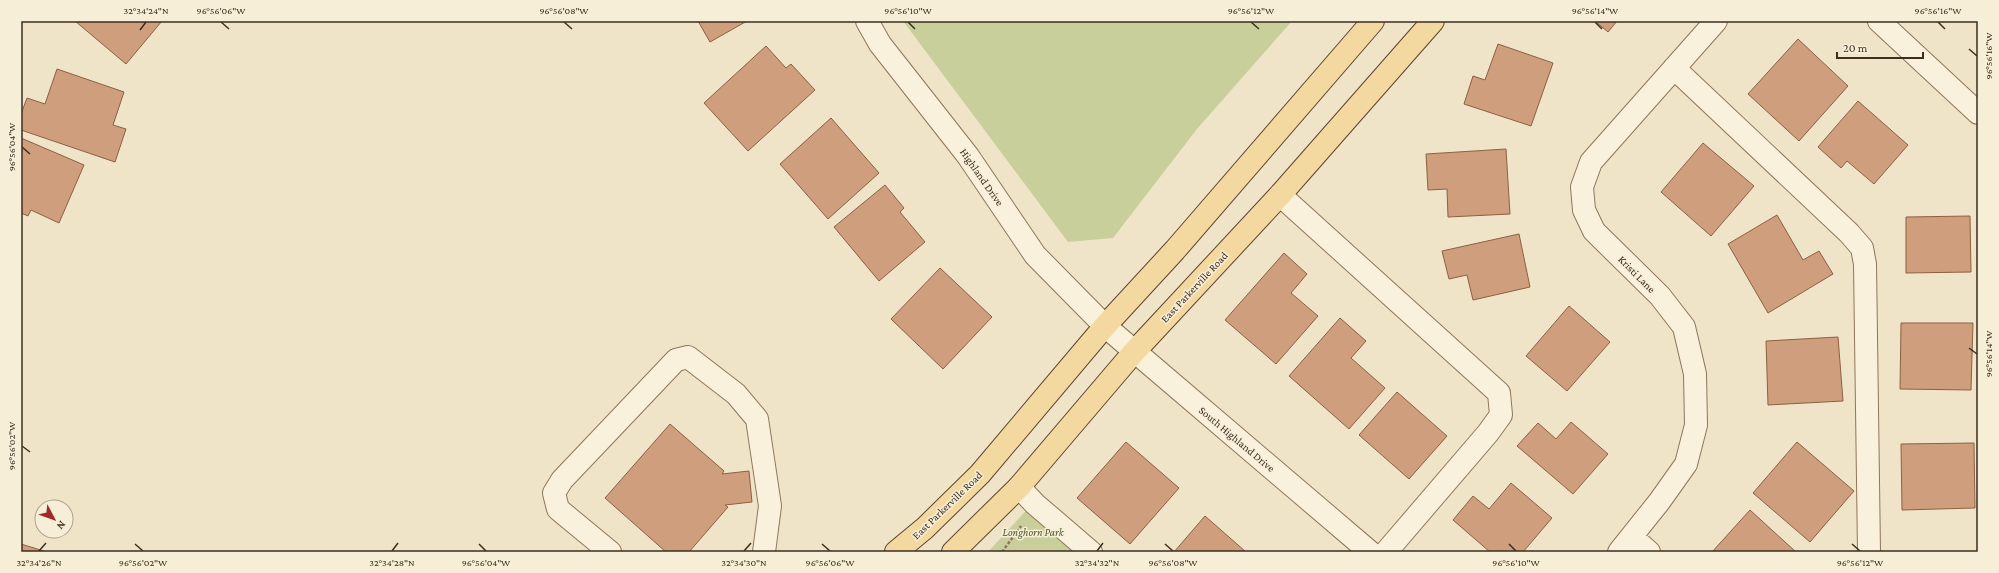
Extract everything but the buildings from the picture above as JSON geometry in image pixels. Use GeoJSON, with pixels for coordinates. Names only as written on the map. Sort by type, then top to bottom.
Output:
{"type":"FeatureCollection","features":[{"type":"Feature","properties":{"kind":"main road","name":"East Parkerville Road"},"geometry":{"type":"LineString","coordinates":[[896,552],[925,528],[980,474],[1105,326],[1175,250],[1373,21]]}},
{"type":"Feature","properties":{"kind":"main road","name":"East Parkerville Road"},"geometry":{"type":"LineString","coordinates":[[953,552],[1019,487],[1134,352],[1280,195],[1433,21]]}},
{"type":"Feature","properties":{"kind":"street","name":"Highland Drive"},"geometry":{"type":"LineString","coordinates":[[867,21],[880,44],[968,156],[1035,255],[1105,326]]}},
{"type":"Feature","properties":{"kind":"street","name":"Kristi Lane"},"geometry":{"type":"LineString","coordinates":[[1626,545],[1660,502],[1686,464],[1696,425],[1695,374],[1684,327],[1660,296],[1594,232],[1584,210],[1582,187],[1590,162],[1716,21]]}},
{"type":"Feature","properties":{"kind":"street"},"geometry":{"type":"LineString","coordinates":[[1879,21],[1978,113]]}},
{"type":"Feature","properties":{"kind":"street"},"geometry":{"type":"LineString","coordinates":[[1674,68],[1849,233],[1862,248],[1865,272],[1868,552]]}},
{"type":"Feature","properties":{"kind":"street"},"geometry":{"type":"LineString","coordinates":[[1280,195],[1499,393],[1501,415],[1488,433],[1386,552]]}},
{"type":"Feature","properties":{"kind":"street","name":"South Highland Drive"},"geometry":{"type":"LineString","coordinates":[[1105,326],[1370,552]]}},
{"type":"Feature","properties":{"kind":"street"},"geometry":{"type":"LineString","coordinates":[[610,552],[558,509],[554,493],[562,480],[676,360],[688,357],[736,394],[757,419],[770,506],[764,552]]}},
{"type":"Feature","properties":{"kind":"street"},"geometry":{"type":"LineString","coordinates":[[1019,487],[1035,504],[1091,552]]}},
{"type":"Feature","properties":{"kind":"street"},"geometry":{"type":"LineString","coordinates":[[1626,545],[1649,552]]}},
{"type":"Feature","properties":{"kind":"path"},"geometry":{"type":"LineString","coordinates":[[1002,552],[1025,520]]}},
{"type":"Feature","properties":{"kind":"green space"},"geometry":{"type":"Polygon","coordinates":[[[903,21],[1292,21],[1197,129],[1113,238],[1068,242],[903,21]]]}},
{"type":"Feature","properties":{"kind":"green space","name":"Longhorn Park"},"geometry":{"type":"Polygon","coordinates":[[[1031,505],[1085,552],[988,552],[1031,505]]]}}]}
